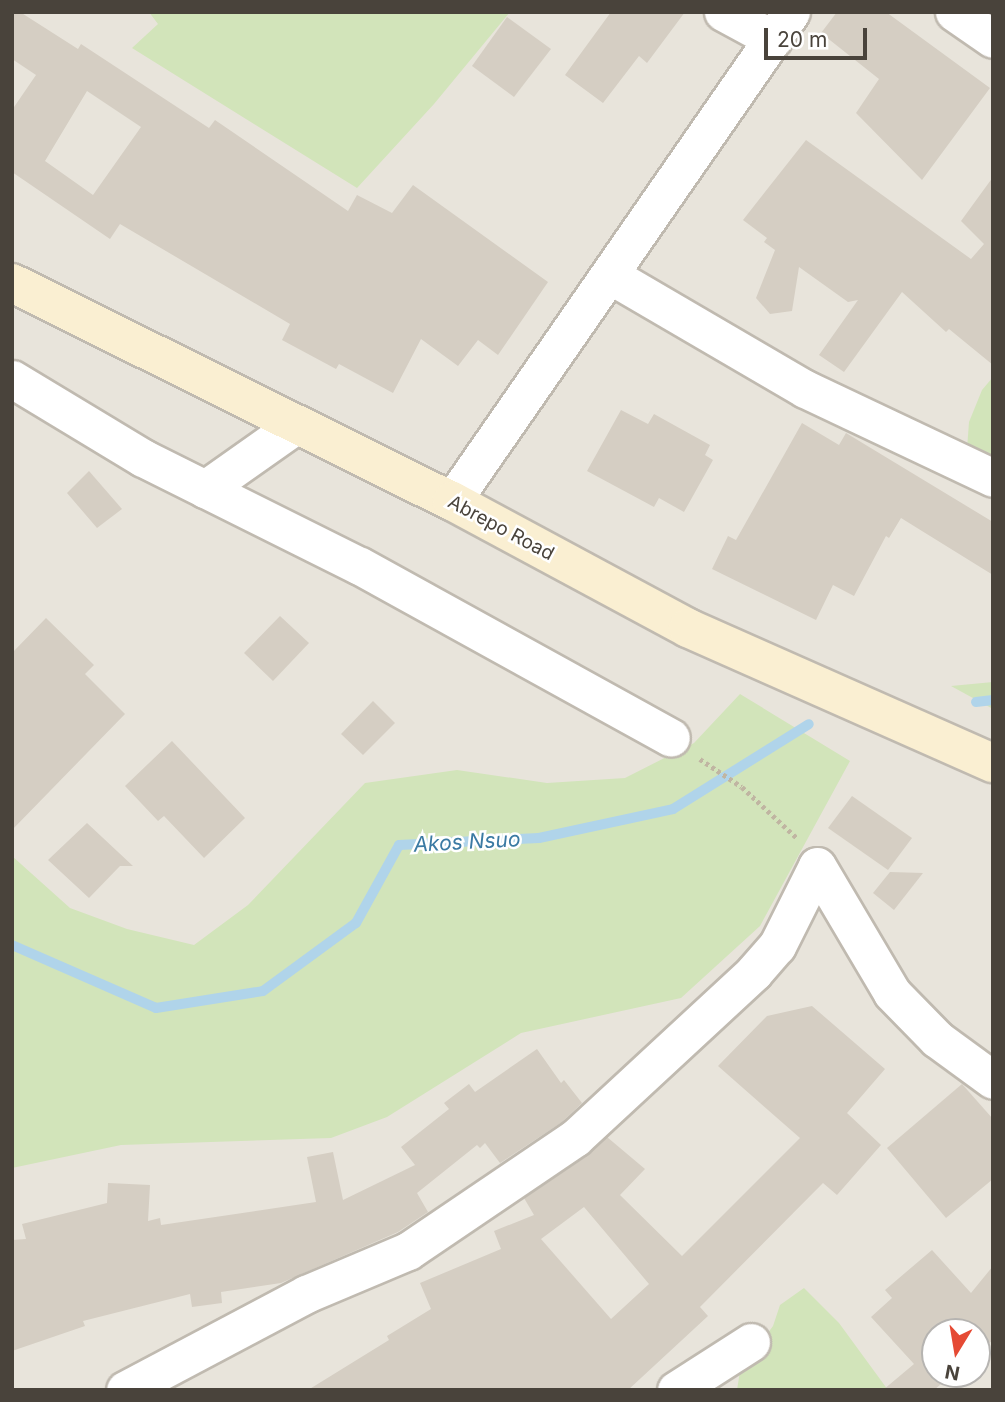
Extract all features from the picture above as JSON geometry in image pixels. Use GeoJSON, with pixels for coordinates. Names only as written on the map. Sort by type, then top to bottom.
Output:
{"type":"FeatureCollection","features":[{"type":"Feature","properties":{"kind":"main road","name":"Abrepo Road"},"geometry":{"type":"LineString","coordinates":[[12,283],[452,501],[688,628],[993,763]]}},
{"type":"Feature","properties":{"kind":"street"},"geometry":{"type":"LineString","coordinates":[[452,501],[782,25],[723,12]]}},
{"type":"Feature","properties":{"kind":"street"},"geometry":{"type":"LineString","coordinates":[[954,12],[993,39]]}},
{"type":"Feature","properties":{"kind":"street"},"geometry":{"type":"LineString","coordinates":[[610,275],[805,389],[993,478]]}},
{"type":"Feature","properties":{"kind":"street"},"geometry":{"type":"LineString","coordinates":[[12,379],[143,457],[360,566],[671,738]]}},
{"type":"Feature","properties":{"kind":"street"},"geometry":{"type":"LineString","coordinates":[[205,489],[297,424]]}},
{"type":"Feature","properties":{"kind":"street"},"geometry":{"type":"LineString","coordinates":[[817,866],[892,993],[937,1039],[993,1080]]}},
{"type":"Feature","properties":{"kind":"street"},"geometry":{"type":"LineString","coordinates":[[125,1390],[306,1294],[408,1251],[575,1138],[769,955],[793,917],[817,866]]}},
{"type":"Feature","properties":{"kind":"street"},"geometry":{"type":"LineString","coordinates":[[676,1390],[751,1342]]}},
{"type":"Feature","properties":{"kind":"path"},"geometry":{"type":"LineString","coordinates":[[671,738],[742,787],[799,840],[817,866]]}},
{"type":"Feature","properties":{"kind":"shaded area"},"geometry":{"type":"Polygon","coordinates":[[[12,12],[993,12],[993,1390],[12,1390],[12,12]]]}},
{"type":"Feature","properties":{"kind":"green space"},"geometry":{"type":"Polygon","coordinates":[[[149,12],[510,12],[434,104],[357,188],[132,48],[158,24],[149,12]]]}},
{"type":"Feature","properties":{"kind":"green space"},"geometry":{"type":"Polygon","coordinates":[[[993,377],[993,458],[967,449],[969,422],[982,390],[993,377]]]}},
{"type":"Feature","properties":{"kind":"green space"},"geometry":{"type":"Polygon","coordinates":[[[993,682],[993,709],[951,686],[993,682]]]}},
{"type":"Feature","properties":{"kind":"green space"},"geometry":{"type":"Polygon","coordinates":[[[740,694],[850,761],[760,926],[681,998],[521,1033],[387,1117],[331,1138],[121,1145],[12,1168],[12,856],[70,908],[127,929],[194,945],[248,905],[365,783],[457,770],[547,783],[625,778],[694,743],[740,694]]]}},
{"type":"Feature","properties":{"kind":"green space"},"geometry":{"type":"Polygon","coordinates":[[[804,1288],[839,1323],[888,1390],[737,1390],[740,1371],[773,1326],[780,1305],[804,1288]]]}},
{"type":"Feature","properties":{"kind":"building"},"geometry":{"type":"Polygon","coordinates":[[[12,12],[20,12],[78,49],[81,44],[209,128],[215,120],[348,211],[357,195],[392,213],[413,185],[548,282],[498,355],[478,340],[458,366],[421,339],[393,393],[339,364],[336,369],[282,340],[290,324],[120,224],[110,239],[12,172],[12,110],[36,75],[12,59],[12,12]],[[87,91],[45,161],[93,195],[141,127],[87,91]]]}},
{"type":"Feature","properties":{"kind":"building"},"geometry":{"type":"Polygon","coordinates":[[[611,12],[685,12],[647,63],[639,56],[603,103],[565,75],[611,12]]]}},
{"type":"Feature","properties":{"kind":"building"},"geometry":{"type":"Polygon","coordinates":[[[837,12],[886,12],[990,88],[922,180],[856,113],[879,79],[821,33],[837,12]]]}},
{"type":"Feature","properties":{"kind":"building"},"geometry":{"type":"Polygon","coordinates":[[[507,17],[551,49],[514,97],[472,66],[507,17]]]}},
{"type":"Feature","properties":{"kind":"building"},"geometry":{"type":"Polygon","coordinates":[[[806,140],[971,259],[984,244],[961,221],[993,177],[993,365],[949,329],[946,332],[902,292],[844,372],[819,355],[858,300],[848,302],[799,267],[792,311],[770,314],[756,298],[775,250],[764,242],[767,238],[743,220],[806,140]]]}},
{"type":"Feature","properties":{"kind":"building"},"geometry":{"type":"Polygon","coordinates":[[[621,410],[648,424],[654,414],[710,445],[705,455],[713,460],[684,512],[659,498],[654,507],[587,471],[621,410]]]}},
{"type":"Feature","properties":{"kind":"building"},"geometry":{"type":"Polygon","coordinates":[[[802,423],[839,445],[846,433],[993,522],[993,575],[901,518],[889,538],[886,536],[854,596],[833,585],[816,620],[712,569],[728,536],[736,540],[802,423]]]}},
{"type":"Feature","properties":{"kind":"building"},"geometry":{"type":"Polygon","coordinates":[[[89,471],[122,509],[97,528],[67,493],[89,471]]]}},
{"type":"Feature","properties":{"kind":"building"},"geometry":{"type":"Polygon","coordinates":[[[280,616],[309,643],[273,681],[244,653],[280,616]]]}},
{"type":"Feature","properties":{"kind":"building"},"geometry":{"type":"Polygon","coordinates":[[[46,618],[94,665],[85,674],[125,714],[12,830],[12,653],[46,618]]]}},
{"type":"Feature","properties":{"kind":"building"},"geometry":{"type":"Polygon","coordinates":[[[373,701],[395,723],[363,755],[341,734],[373,701]]]}},
{"type":"Feature","properties":{"kind":"building"},"geometry":{"type":"Polygon","coordinates":[[[172,741],[245,818],[204,858],[164,816],[158,821],[125,786],[172,741]]]}},
{"type":"Feature","properties":{"kind":"building"},"geometry":{"type":"Polygon","coordinates":[[[852,796],[912,838],[888,870],[828,828],[852,796]]]}},
{"type":"Feature","properties":{"kind":"building"},"geometry":{"type":"Polygon","coordinates":[[[87,823],[133,866],[120,866],[89,898],[48,860],[87,823]]]}},
{"type":"Feature","properties":{"kind":"building"},"geometry":{"type":"Polygon","coordinates":[[[890,872],[923,873],[894,910],[873,893],[890,872]]]}},
{"type":"Feature","properties":{"kind":"building"},"geometry":{"type":"Polygon","coordinates":[[[812,1006],[885,1069],[847,1113],[881,1145],[837,1195],[823,1183],[700,1307],[708,1316],[628,1390],[308,1390],[389,1340],[387,1336],[431,1309],[420,1283],[501,1249],[494,1231],[534,1215],[524,1198],[587,1155],[607,1137],[645,1169],[620,1195],[682,1256],[800,1138],[718,1066],[767,1016],[812,1006]],[[584,1207],[541,1239],[611,1319],[649,1284],[584,1207]]]}},
{"type":"Feature","properties":{"kind":"building"},"geometry":{"type":"Polygon","coordinates":[[[537,1049],[561,1083],[564,1080],[582,1103],[562,1122],[500,1163],[485,1143],[480,1148],[477,1145],[417,1193],[428,1212],[398,1232],[281,1283],[221,1292],[222,1303],[192,1307],[190,1294],[83,1321],[85,1326],[12,1351],[12,1240],[26,1239],[22,1224],[107,1203],[108,1183],[150,1185],[148,1221],[160,1218],[161,1225],[316,1202],[307,1157],[333,1152],[343,1200],[415,1165],[401,1147],[449,1109],[444,1103],[469,1084],[475,1092],[537,1049]]]}},
{"type":"Feature","properties":{"kind":"building"},"geometry":{"type":"Polygon","coordinates":[[[962,1084],[993,1119],[993,1179],[946,1218],[887,1148],[962,1084]]]}},
{"type":"Feature","properties":{"kind":"building"},"geometry":{"type":"Polygon","coordinates":[[[932,1250],[971,1293],[993,1266],[993,1340],[991,1342],[991,1318],[921,1318],[921,1388],[936,1388],[883,1390],[914,1364],[871,1317],[892,1298],[885,1290],[932,1250]]]}},
{"type":"Feature","properties":{"kind":"waterway","name":"Akos Nsuo"},"geometry":{"type":"LineString","coordinates":[[976,702],[993,700]]}},
{"type":"Feature","properties":{"kind":"waterway","name":"Akos Nsuo"},"geometry":{"type":"LineString","coordinates":[[12,945],[156,1008],[263,991],[356,923],[399,845],[539,838],[673,809],[809,724]]}}]}
